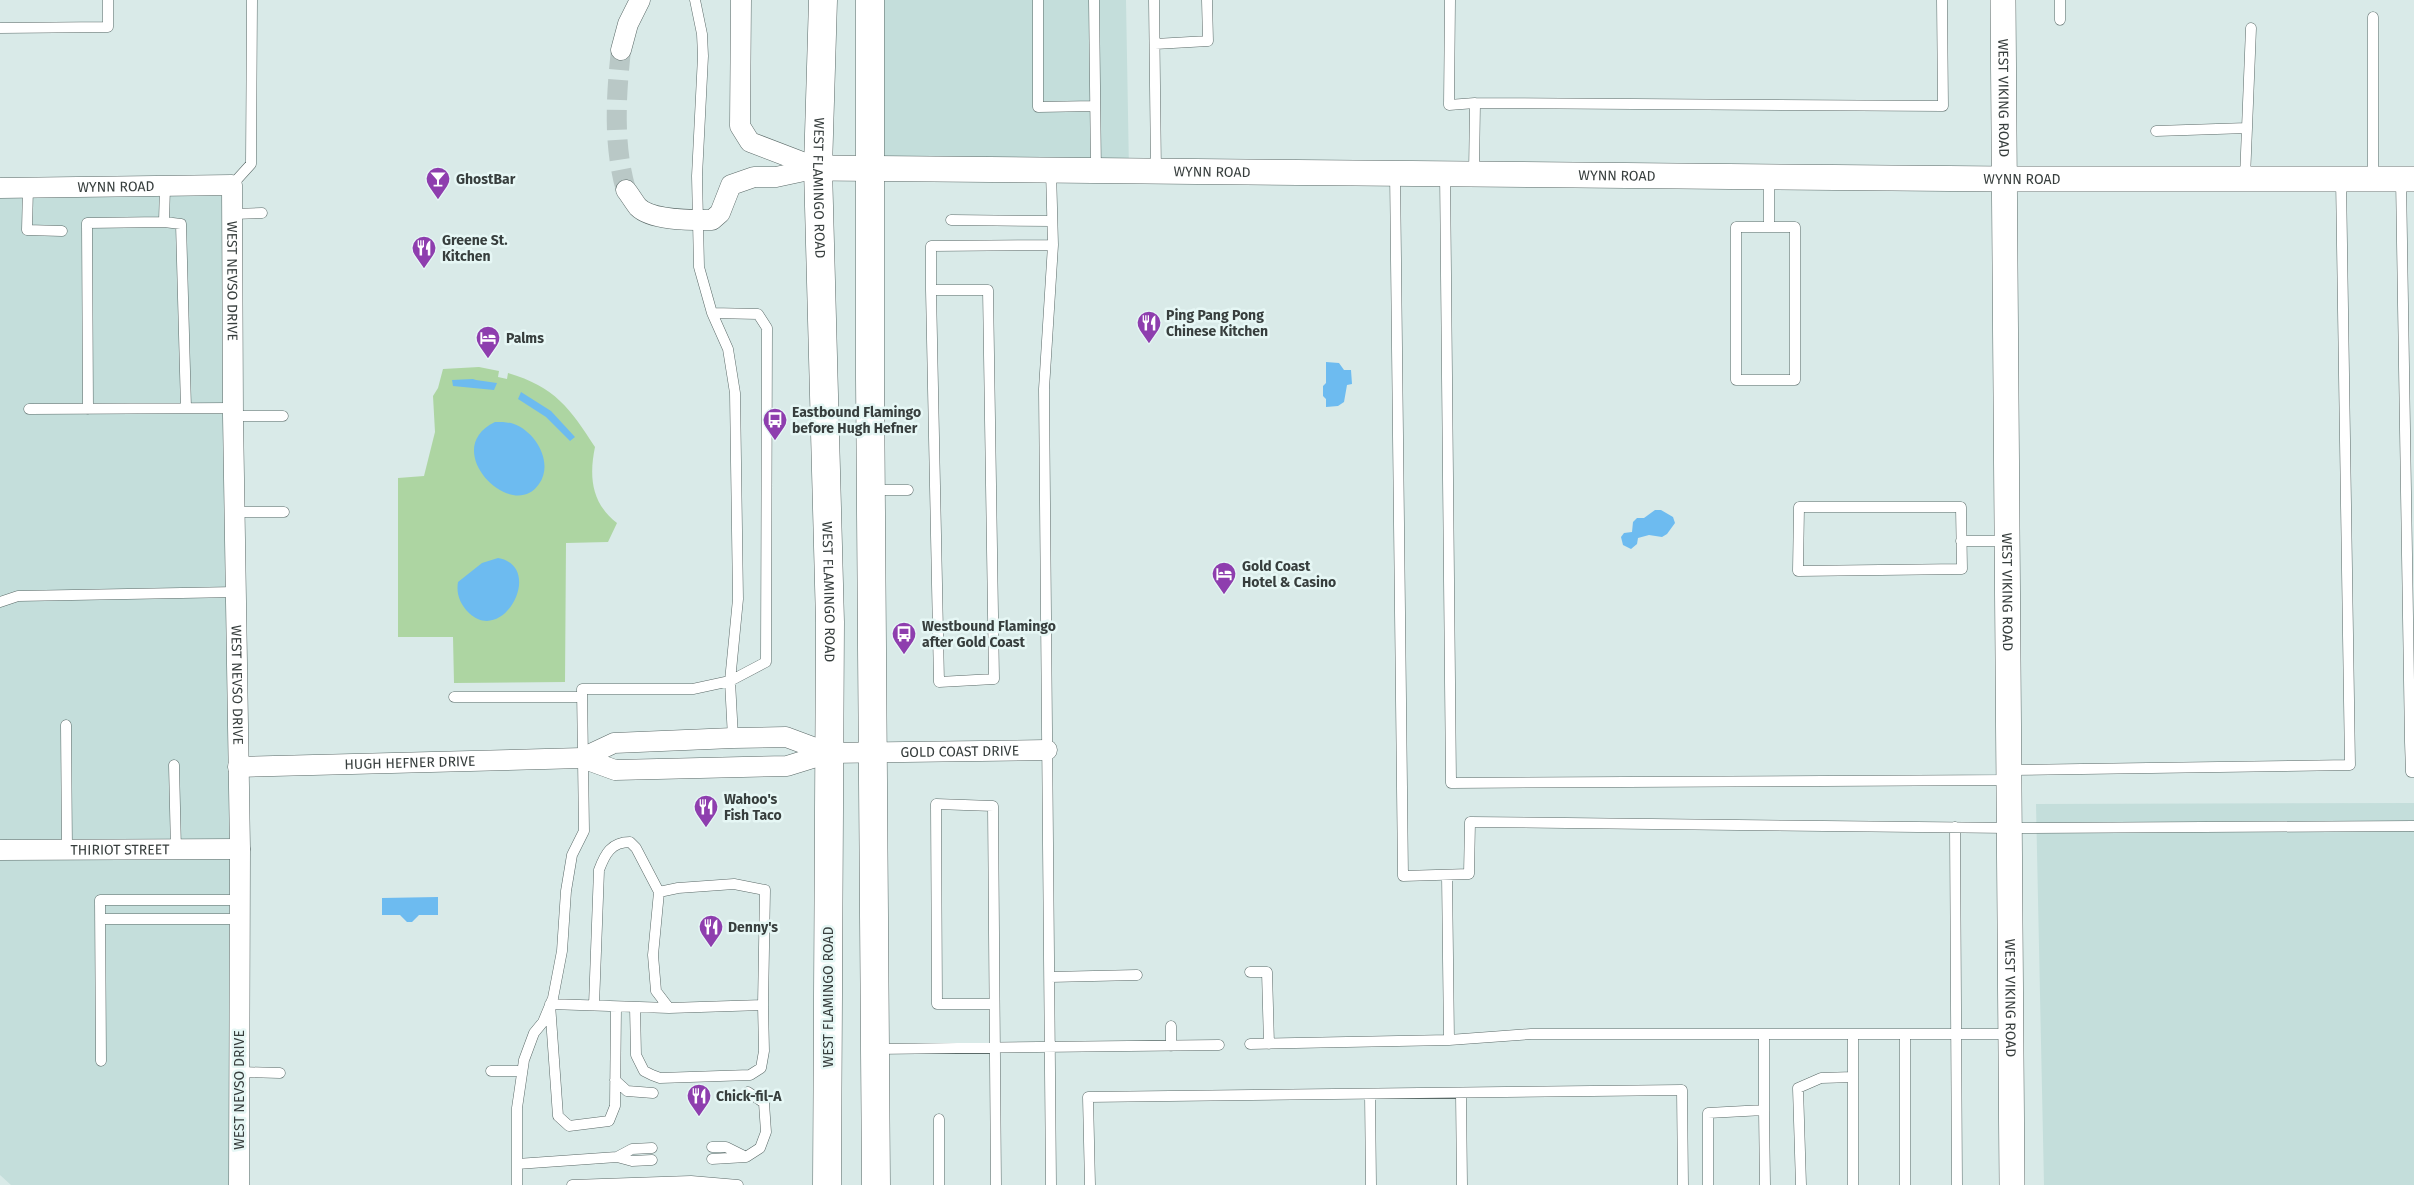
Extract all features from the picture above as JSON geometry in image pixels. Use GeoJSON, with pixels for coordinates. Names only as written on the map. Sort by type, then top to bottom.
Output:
{"type":"FeatureCollection","features":[{"type":"Feature","properties":{"kind":"main road","name":"WEST FLAMINGO ROAD"},"geometry":{"type":"LineString","coordinates":[[823,0],[818,168],[830,622],[827,1185]]}},
{"type":"Feature","properties":{"kind":"main road"},"geometry":{"type":"LineString","coordinates":[[870,0],[870,490],[876,1185]]}},
{"type":"Feature","properties":{"kind":"street"},"geometry":{"type":"LineString","coordinates":[[621,50],[628,24],[640,0]]}},
{"type":"Feature","properties":{"kind":"street"},"geometry":{"type":"LineString","coordinates":[[741,0],[740,126],[750,142],[818,168]]}},
{"type":"Feature","properties":{"kind":"street","name":"WEST VIKING ROAD"},"geometry":{"type":"LineString","coordinates":[[2002,0],[2012,1185]]}},
{"type":"Feature","properties":{"kind":"street","name":"WYNN ROAD"},"geometry":{"type":"LineString","coordinates":[[818,168],[1445,172],[2005,179],[2408,179]]}},
{"type":"Feature","properties":{"kind":"street"},"geometry":{"type":"LineString","coordinates":[[626,190],[639,208],[654,215],[712,220],[720,213],[731,185],[754,177],[776,177],[818,168]]}},
{"type":"Feature","properties":{"kind":"street","name":"WYNN ROAD"},"geometry":{"type":"LineString","coordinates":[[0,188],[232,185]]}},
{"type":"Feature","properties":{"kind":"street","name":"WEST NEVSO DRIVE"},"geometry":{"type":"LineString","coordinates":[[232,185],[233,412],[240,849],[239,1185]]}},
{"type":"Feature","properties":{"kind":"street","name":"HUGH HEFNER DRIVE"},"geometry":{"type":"LineString","coordinates":[[582,758],[614,743],[733,738],[786,737],[829,753]]}},
{"type":"Feature","properties":{"kind":"street","name":"GOLD COAST DRIVE"},"geometry":{"type":"LineString","coordinates":[[872,752],[1047,750]]}},
{"type":"Feature","properties":{"kind":"street","name":"HUGH HEFNER DRIVE"},"geometry":{"type":"LineString","coordinates":[[238,767],[582,758],[615,770],[625,770],[787,766],[829,753],[872,752]]}},
{"type":"Feature","properties":{"kind":"street","name":"THIRIOT STREET"},"geometry":{"type":"LineString","coordinates":[[0,850],[240,849]]}},
{"type":"Feature","properties":{"kind":"lane"},"geometry":{"type":"LineString","coordinates":[[0,28],[108,27],[108,0]]}},
{"type":"Feature","properties":{"kind":"lane"},"geometry":{"type":"LineString","coordinates":[[232,185],[251,164],[252,0]]}},
{"type":"Feature","properties":{"kind":"lane"},"geometry":{"type":"LineString","coordinates":[[695,0],[702,34],[703,56],[696,176],[699,267],[712,312],[728,349],[735,393],[738,599],[730,681],[733,738]]}},
{"type":"Feature","properties":{"kind":"lane"},"geometry":{"type":"LineString","coordinates":[[1038,0],[1038,107],[1095,106]]}},
{"type":"Feature","properties":{"kind":"lane"},"geometry":{"type":"LineString","coordinates":[[1094,0],[1096,171]]}},
{"type":"Feature","properties":{"kind":"lane"},"geometry":{"type":"LineString","coordinates":[[1154,0],[1156,171]]}},
{"type":"Feature","properties":{"kind":"lane"},"geometry":{"type":"LineString","coordinates":[[1155,44],[1208,41],[1207,0]]}},
{"type":"Feature","properties":{"kind":"lane"},"geometry":{"type":"LineString","coordinates":[[1450,0],[1450,105],[1475,103],[1943,106],[1942,0]]}},
{"type":"Feature","properties":{"kind":"lane"},"geometry":{"type":"LineString","coordinates":[[2060,0],[2060,20]]}},
{"type":"Feature","properties":{"kind":"lane"},"geometry":{"type":"LineString","coordinates":[[2373,17],[2373,179]]}},
{"type":"Feature","properties":{"kind":"lane"},"geometry":{"type":"LineString","coordinates":[[2245,179],[2251,28]]}},
{"type":"Feature","properties":{"kind":"lane"},"geometry":{"type":"LineString","coordinates":[[1474,173],[1475,103]]}},
{"type":"Feature","properties":{"kind":"lane"},"geometry":{"type":"LineString","coordinates":[[2156,131],[2247,128]]}},
{"type":"Feature","properties":{"kind":"lane"},"geometry":{"type":"LineString","coordinates":[[1051,1185],[1044,389],[1053,245],[1052,170]]}},
{"type":"Feature","properties":{"kind":"lane"},"geometry":{"type":"LineString","coordinates":[[1395,172],[1404,876],[1469,874],[1470,822],[2010,828],[2414,826]]}},
{"type":"Feature","properties":{"kind":"lane"},"geometry":{"type":"LineString","coordinates":[[1445,172],[1451,783],[2009,775],[2350,765],[2341,179]]}},
{"type":"Feature","properties":{"kind":"lane"},"geometry":{"type":"LineString","coordinates":[[1769,226],[1770,176]]}},
{"type":"Feature","properties":{"kind":"lane"},"geometry":{"type":"LineString","coordinates":[[2408,179],[2410,742],[2412,772],[2414,772]]}},
{"type":"Feature","properties":{"kind":"lane"},"geometry":{"type":"LineString","coordinates":[[164,186],[164,222]]}},
{"type":"Feature","properties":{"kind":"lane"},"geometry":{"type":"LineString","coordinates":[[28,187],[28,230],[62,231]]}},
{"type":"Feature","properties":{"kind":"lane"},"geometry":{"type":"LineString","coordinates":[[233,214],[262,213]]}},
{"type":"Feature","properties":{"kind":"lane"},"geometry":{"type":"LineString","coordinates":[[951,220],[1052,222]]}},
{"type":"Feature","properties":{"kind":"lane"},"geometry":{"type":"LineString","coordinates":[[88,409],[87,223],[164,222],[182,224],[186,408]]}},
{"type":"Feature","properties":{"kind":"lane"},"geometry":{"type":"LineString","coordinates":[[1736,226],[1769,226],[1795,227],[1795,380],[1736,380],[1736,226]]}},
{"type":"Feature","properties":{"kind":"lane"},"geometry":{"type":"LineString","coordinates":[[931,290],[988,290],[994,679],[939,682],[931,290],[931,246],[1053,245]]}},
{"type":"Feature","properties":{"kind":"lane"},"geometry":{"type":"LineString","coordinates":[[517,1185],[518,1108],[522,1071],[534,1033],[543,1022],[550,1004],[562,952],[566,891],[572,855],[584,831],[582,690],[693,689],[730,681],[766,662],[767,328],[758,314],[712,312]]}},
{"type":"Feature","properties":{"kind":"lane"},"geometry":{"type":"LineString","coordinates":[[29,409],[186,408],[283,416]]}},
{"type":"Feature","properties":{"kind":"lane"},"geometry":{"type":"LineString","coordinates":[[870,490],[908,490]]}},
{"type":"Feature","properties":{"kind":"lane"},"geometry":{"type":"LineString","coordinates":[[1798,507],[1961,507],[1961,541],[1962,569],[1798,571],[1798,507]]}},
{"type":"Feature","properties":{"kind":"lane"},"geometry":{"type":"LineString","coordinates":[[235,512],[284,512]]}},
{"type":"Feature","properties":{"kind":"lane"},"geometry":{"type":"LineString","coordinates":[[1961,541],[2008,541]]}},
{"type":"Feature","properties":{"kind":"lane"},"geometry":{"type":"LineString","coordinates":[[0,602],[18,596],[236,592]]}},
{"type":"Feature","properties":{"kind":"lane"},"geometry":{"type":"LineString","coordinates":[[454,697],[582,697]]}},
{"type":"Feature","properties":{"kind":"lane"},"geometry":{"type":"LineString","coordinates":[[66,726],[67,850]]}},
{"type":"Feature","properties":{"kind":"lane"},"geometry":{"type":"LineString","coordinates":[[174,765],[176,850]]}},
{"type":"Feature","properties":{"kind":"lane"},"geometry":{"type":"LineString","coordinates":[[993,1004],[937,1004],[936,804],[993,806],[993,1004],[996,1185]]}},
{"type":"Feature","properties":{"kind":"lane"},"geometry":{"type":"LineString","coordinates":[[1955,827],[1957,1185]]}},
{"type":"Feature","properties":{"kind":"lane"},"geometry":{"type":"LineString","coordinates":[[594,1006],[599,870],[605,855],[613,845],[621,842],[630,842],[636,848],[659,892],[653,955],[656,991],[668,1008]]}},
{"type":"Feature","properties":{"kind":"lane"},"geometry":{"type":"LineString","coordinates":[[1447,875],[1449,1040]]}},
{"type":"Feature","properties":{"kind":"lane"},"geometry":{"type":"LineString","coordinates":[[635,1007],[636,1055],[644,1071],[660,1078],[750,1075],[761,1068],[764,1051],[765,890],[734,884],[678,888],[659,892]]}},
{"type":"Feature","properties":{"kind":"lane"},"geometry":{"type":"LineString","coordinates":[[101,1061],[100,900],[240,910]]}},
{"type":"Feature","properties":{"kind":"lane"},"geometry":{"type":"LineString","coordinates":[[100,920],[240,910]]}},
{"type":"Feature","properties":{"kind":"lane"},"geometry":{"type":"LineString","coordinates":[[1250,972],[1267,972],[1269,1044]]}},
{"type":"Feature","properties":{"kind":"lane"},"geometry":{"type":"LineString","coordinates":[[1050,977],[1137,974]]}},
{"type":"Feature","properties":{"kind":"lane"},"geometry":{"type":"LineString","coordinates":[[550,1004],[668,1008],[763,1005]]}},
{"type":"Feature","properties":{"kind":"lane"},"geometry":{"type":"LineString","coordinates":[[550,1004],[558,1116],[569,1126],[609,1121],[615,1106],[616,1006]]}},
{"type":"Feature","properties":{"kind":"lane"},"geometry":{"type":"LineString","coordinates":[[1171,1026],[1171,1046]]}},
{"type":"Feature","properties":{"kind":"lane"},"geometry":{"type":"LineString","coordinates":[[1250,1044],[1449,1040],[1531,1034],[2011,1034]]}},
{"type":"Feature","properties":{"kind":"lane"},"geometry":{"type":"LineString","coordinates":[[1764,1034],[1764,1185]]}},
{"type":"Feature","properties":{"kind":"lane"},"geometry":{"type":"LineString","coordinates":[[1853,1034],[1853,1185]]}},
{"type":"Feature","properties":{"kind":"lane"},"geometry":{"type":"LineString","coordinates":[[1904,1034],[1905,1185]]}},
{"type":"Feature","properties":{"kind":"lane"},"geometry":{"type":"LineString","coordinates":[[875,1049],[994,1046],[1219,1045]]}},
{"type":"Feature","properties":{"kind":"lane"},"geometry":{"type":"LineString","coordinates":[[491,1071],[522,1071]]}},
{"type":"Feature","properties":{"kind":"lane"},"geometry":{"type":"LineString","coordinates":[[240,1072],[280,1073]]}},
{"type":"Feature","properties":{"kind":"lane"},"geometry":{"type":"LineString","coordinates":[[1801,1185],[1798,1088],[1821,1078],[1853,1077]]}},
{"type":"Feature","properties":{"kind":"lane"},"geometry":{"type":"LineString","coordinates":[[615,1080],[627,1091],[653,1093]]}},
{"type":"Feature","properties":{"kind":"lane"},"geometry":{"type":"LineString","coordinates":[[1090,1185],[1088,1097],[1682,1090],[1683,1185]]}},
{"type":"Feature","properties":{"kind":"lane"},"geometry":{"type":"LineString","coordinates":[[712,1159],[746,1157],[760,1148],[766,1132],[764,1103],[748,1092]]}},
{"type":"Feature","properties":{"kind":"lane"},"geometry":{"type":"LineString","coordinates":[[1461,1092],[1462,1185]]}},
{"type":"Feature","properties":{"kind":"lane"},"geometry":{"type":"LineString","coordinates":[[1370,1094],[1372,1185]]}},
{"type":"Feature","properties":{"kind":"lane"},"geometry":{"type":"LineString","coordinates":[[1708,1185],[1708,1113],[1764,1110]]}},
{"type":"Feature","properties":{"kind":"lane"},"geometry":{"type":"LineString","coordinates":[[939,1119],[940,1185]]}},
{"type":"Feature","properties":{"kind":"lane"},"geometry":{"type":"LineString","coordinates":[[712,1146],[726,1147],[746,1157]]}},
{"type":"Feature","properties":{"kind":"lane"},"geometry":{"type":"LineString","coordinates":[[617,1157],[632,1149],[652,1148]]}},
{"type":"Feature","properties":{"kind":"lane"},"geometry":{"type":"LineString","coordinates":[[517,1164],[617,1157],[632,1161],[652,1160]]}},
{"type":"Feature","properties":{"kind":"lane"},"geometry":{"type":"LineString","coordinates":[[572,1185],[691,1182],[738,1185]]}},
{"type":"Feature","properties":{"kind":"shaded area"},"geometry":{"type":"Polygon","coordinates":[[[870,0],[1126,0],[1129,171],[870,169],[870,0]]]}},
{"type":"Feature","properties":{"kind":"shaded area"},"geometry":{"type":"Polygon","coordinates":[[[232,185],[239,1185],[11,1185],[0,1175],[0,188],[232,185]]]}},
{"type":"Feature","properties":{"kind":"shaded area"},"geometry":{"type":"Polygon","coordinates":[[[2414,803],[2414,1185],[2044,1185],[2036,804],[2414,803]]]}},
{"type":"Feature","properties":{"kind":"green space"},"geometry":{"type":"Polygon","coordinates":[[[479,367],[499,371],[498,377],[507,379],[508,373],[538,385],[550,392],[569,410],[595,447],[592,468],[594,488],[602,507],[617,523],[608,542],[566,543],[565,682],[454,683],[453,637],[398,637],[398,478],[424,476],[435,432],[433,396],[438,388],[443,369],[479,367]]]}},
{"type":"Feature","properties":{"kind":"water"},"geometry":{"type":"Polygon","coordinates":[[[1326,362],[1339,363],[1344,370],[1351,370],[1352,384],[1347,385],[1344,402],[1338,406],[1326,407],[1326,399],[1323,396],[1323,386],[1326,383],[1326,362]]]}},
{"type":"Feature","properties":{"kind":"water"},"geometry":{"type":"Polygon","coordinates":[[[473,379],[497,383],[494,390],[453,386],[452,380],[473,379]]]}},
{"type":"Feature","properties":{"kind":"water"},"geometry":{"type":"Polygon","coordinates":[[[521,392],[551,411],[575,437],[570,441],[546,417],[518,399],[521,392]]]}},
{"type":"Feature","properties":{"kind":"water"},"geometry":{"type":"Polygon","coordinates":[[[495,422],[512,423],[522,428],[536,441],[540,449],[545,467],[543,476],[539,484],[527,494],[513,495],[498,489],[486,478],[477,464],[474,449],[479,434],[495,422]]]}},
{"type":"Feature","properties":{"kind":"water"},"geometry":{"type":"Polygon","coordinates":[[[1655,510],[1661,510],[1673,517],[1675,523],[1667,534],[1662,537],[1649,535],[1638,538],[1637,544],[1631,549],[1623,545],[1621,537],[1624,533],[1632,532],[1633,522],[1637,518],[1644,518],[1655,510]]]}},
{"type":"Feature","properties":{"kind":"water"},"geometry":{"type":"Polygon","coordinates":[[[498,558],[512,564],[518,575],[519,588],[514,601],[506,612],[495,619],[482,620],[469,613],[463,606],[458,595],[458,582],[482,563],[498,558]]]}},
{"type":"Feature","properties":{"kind":"water"},"geometry":{"type":"Polygon","coordinates":[[[438,897],[438,915],[419,915],[412,922],[407,922],[400,915],[382,915],[382,898],[438,897]]]}},
{"type":"Feature","properties":{"kind":"tunnel"},"geometry":{"type":"LineString","coordinates":[[621,50],[617,138],[626,190]]}},
{"type":"Feature","properties":{"kind":"place","name":"GhostBar"},"geometry":{"type":"Point","coordinates":[438,200]}},
{"type":"Feature","properties":{"kind":"place","name":"Greene St. Kitchen"},"geometry":{"type":"Point","coordinates":[424,269]}},
{"type":"Feature","properties":{"kind":"place","name":"Ping Pang Pong Chinese Kitchen"},"geometry":{"type":"Point","coordinates":[1149,344]}},
{"type":"Feature","properties":{"kind":"place","name":"Palms"},"geometry":{"type":"Point","coordinates":[488,359]}},
{"type":"Feature","properties":{"kind":"place","name":"Eastbound Flamingo before Hugh Hefner"},"geometry":{"type":"Point","coordinates":[775,441]}},
{"type":"Feature","properties":{"kind":"place","name":"Gold Coast Hotel & Casino"},"geometry":{"type":"Point","coordinates":[1224,595]}},
{"type":"Feature","properties":{"kind":"place","name":"Westbound Flamingo after Gold Coast"},"geometry":{"type":"Point","coordinates":[904,655]}},
{"type":"Feature","properties":{"kind":"place","name":"Wahoo's Fish Taco"},"geometry":{"type":"Point","coordinates":[706,828]}},
{"type":"Feature","properties":{"kind":"place","name":"Denny's"},"geometry":{"type":"Point","coordinates":[711,948]}},
{"type":"Feature","properties":{"kind":"place","name":"Chick-fil-A"},"geometry":{"type":"Point","coordinates":[699,1117]}}]}
